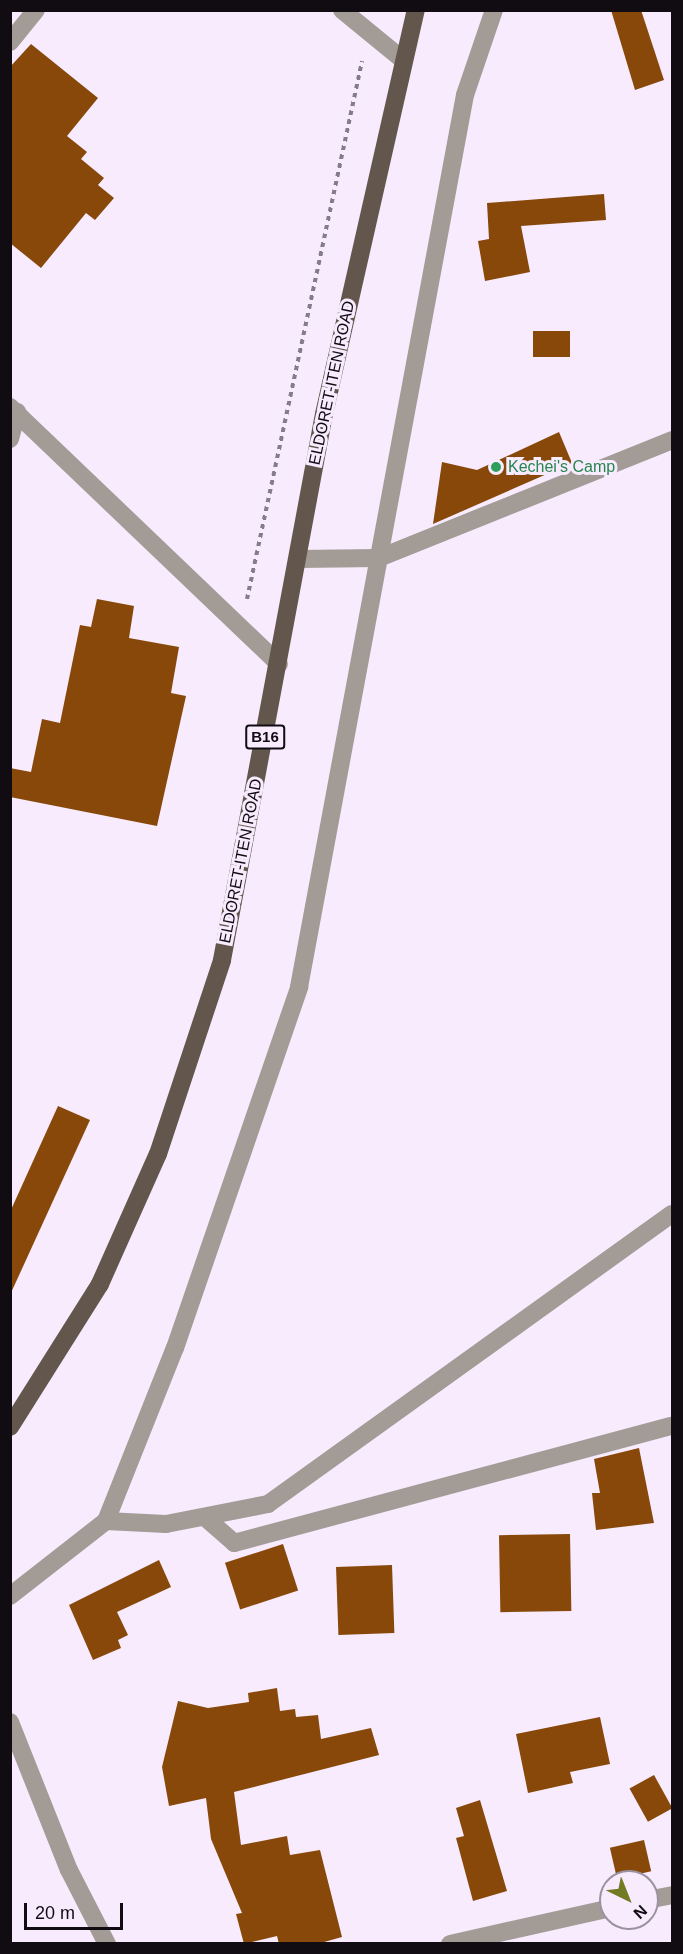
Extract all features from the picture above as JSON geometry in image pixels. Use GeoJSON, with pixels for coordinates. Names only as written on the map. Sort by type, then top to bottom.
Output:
{"type":"FeatureCollection","features":[{"type":"Feature","properties":{"kind":"main road","name":"ELDORET-ITEN ROAD"},"geometry":{"type":"LineString","coordinates":[[10,1427],[100,1284],[158,1154],[222,960],[298,559],[403,60],[416,10]]}},
{"type":"Feature","properties":{"kind":"street"},"geometry":{"type":"LineString","coordinates":[[10,42],[36,10]]}},
{"type":"Feature","properties":{"kind":"street"},"geometry":{"type":"LineString","coordinates":[[342,10],[403,60]]}},
{"type":"Feature","properties":{"kind":"street"},"geometry":{"type":"LineString","coordinates":[[10,1596],[106,1521],[175,1348],[299,987],[465,95],[494,10]]}},
{"type":"Feature","properties":{"kind":"street"},"geometry":{"type":"LineString","coordinates":[[14,410],[279,664]]}},
{"type":"Feature","properties":{"kind":"street"},"geometry":{"type":"LineString","coordinates":[[10,439],[14,410]]}},
{"type":"Feature","properties":{"kind":"street"},"geometry":{"type":"LineString","coordinates":[[298,559],[379,558],[672,440]]}},
{"type":"Feature","properties":{"kind":"street"},"geometry":{"type":"LineString","coordinates":[[106,1521],[208,1520],[268,1504],[672,1214]]}},
{"type":"Feature","properties":{"kind":"street"},"geometry":{"type":"LineString","coordinates":[[208,1520],[234,1543],[672,1426]]}},
{"type":"Feature","properties":{"kind":"street"},"geometry":{"type":"LineString","coordinates":[[10,1722],[69,1870],[107,1944]]}},
{"type":"Feature","properties":{"kind":"street"},"geometry":{"type":"LineString","coordinates":[[450,1944],[499,1939],[599,1911]]}},
{"type":"Feature","properties":{"kind":"path"},"geometry":{"type":"LineString","coordinates":[[241,626],[368,32]]}},
{"type":"Feature","properties":{"kind":"building"},"geometry":{"type":"Polygon","coordinates":[[[611,10],[641,10],[664,80],[635,90],[611,10]]]}},
{"type":"Feature","properties":{"kind":"building"},"geometry":{"type":"Polygon","coordinates":[[[31,44],[98,98],[67,136],[87,152],[81,159],[104,178],[98,185],[114,198],[95,220],[86,213],[41,268],[10,243],[10,67],[31,44]]]}},
{"type":"Feature","properties":{"kind":"building"},"geometry":{"type":"Polygon","coordinates":[[[604,194],[606,220],[521,226],[530,272],[485,281],[478,241],[489,239],[487,203],[604,194]]]}},
{"type":"Feature","properties":{"kind":"building"},"geometry":{"type":"Polygon","coordinates":[[[533,331],[570,331],[570,357],[533,357],[533,331]]]}},
{"type":"Feature","properties":{"kind":"building"},"geometry":{"type":"Polygon","coordinates":[[[559,432],[572,463],[433,524],[442,462],[477,470],[559,432]]]}},
{"type":"Feature","properties":{"kind":"building"},"geometry":{"type":"Polygon","coordinates":[[[97,599],[134,606],[129,638],[179,647],[171,693],[186,696],[157,826],[10,797],[10,768],[31,772],[42,719],[60,723],[80,625],[91,627],[97,599]]]}},
{"type":"Feature","properties":{"kind":"building"},"geometry":{"type":"Polygon","coordinates":[[[58,1106],[90,1120],[10,1295],[10,1212],[58,1106]]]}},
{"type":"Feature","properties":{"kind":"building"},"geometry":{"type":"Polygon","coordinates":[[[639,1448],[654,1523],[596,1530],[592,1493],[600,1493],[594,1459],[639,1448]]]}},
{"type":"Feature","properties":{"kind":"building"},"geometry":{"type":"Polygon","coordinates":[[[570,1534],[571,1611],[500,1612],[499,1535],[570,1534]]]}},
{"type":"Feature","properties":{"kind":"building"},"geometry":{"type":"Polygon","coordinates":[[[283,1544],[298,1591],[240,1609],[225,1563],[283,1544]]]}},
{"type":"Feature","properties":{"kind":"building"},"geometry":{"type":"Polygon","coordinates":[[[159,1560],[171,1587],[117,1612],[128,1635],[118,1640],[121,1648],[93,1660],[69,1605],[159,1560]]]}},
{"type":"Feature","properties":{"kind":"building"},"geometry":{"type":"Polygon","coordinates":[[[392,1565],[394,1633],[338,1635],[336,1567],[392,1565]]]}},
{"type":"Feature","properties":{"kind":"building"},"geometry":{"type":"Polygon","coordinates":[[[277,1688],[280,1711],[295,1709],[296,1717],[318,1715],[321,1739],[371,1728],[379,1755],[234,1792],[241,1845],[287,1836],[290,1855],[320,1850],[342,1937],[317,1944],[279,1944],[277,1936],[244,1944],[236,1914],[242,1913],[211,1839],[206,1798],[169,1806],[162,1767],[178,1701],[208,1708],[249,1702],[248,1693],[277,1688]]]}},
{"type":"Feature","properties":{"kind":"building"},"geometry":{"type":"Polygon","coordinates":[[[600,1717],[610,1764],[570,1772],[573,1783],[528,1793],[516,1734],[600,1717]]]}},
{"type":"Feature","properties":{"kind":"building"},"geometry":{"type":"Polygon","coordinates":[[[654,1775],[672,1808],[648,1822],[630,1789],[654,1775]]]}},
{"type":"Feature","properties":{"kind":"building"},"geometry":{"type":"Polygon","coordinates":[[[480,1800],[507,1891],[473,1901],[456,1838],[464,1836],[456,1808],[480,1800]]]}},
{"type":"Feature","properties":{"kind":"building"},"geometry":{"type":"Polygon","coordinates":[[[644,1840],[651,1870],[615,1870],[610,1848],[644,1840]]]}},
{"type":"Feature","properties":{"kind":"place","name":"Kechei's Camp"},"geometry":{"type":"Point","coordinates":[496,467]}}]}
